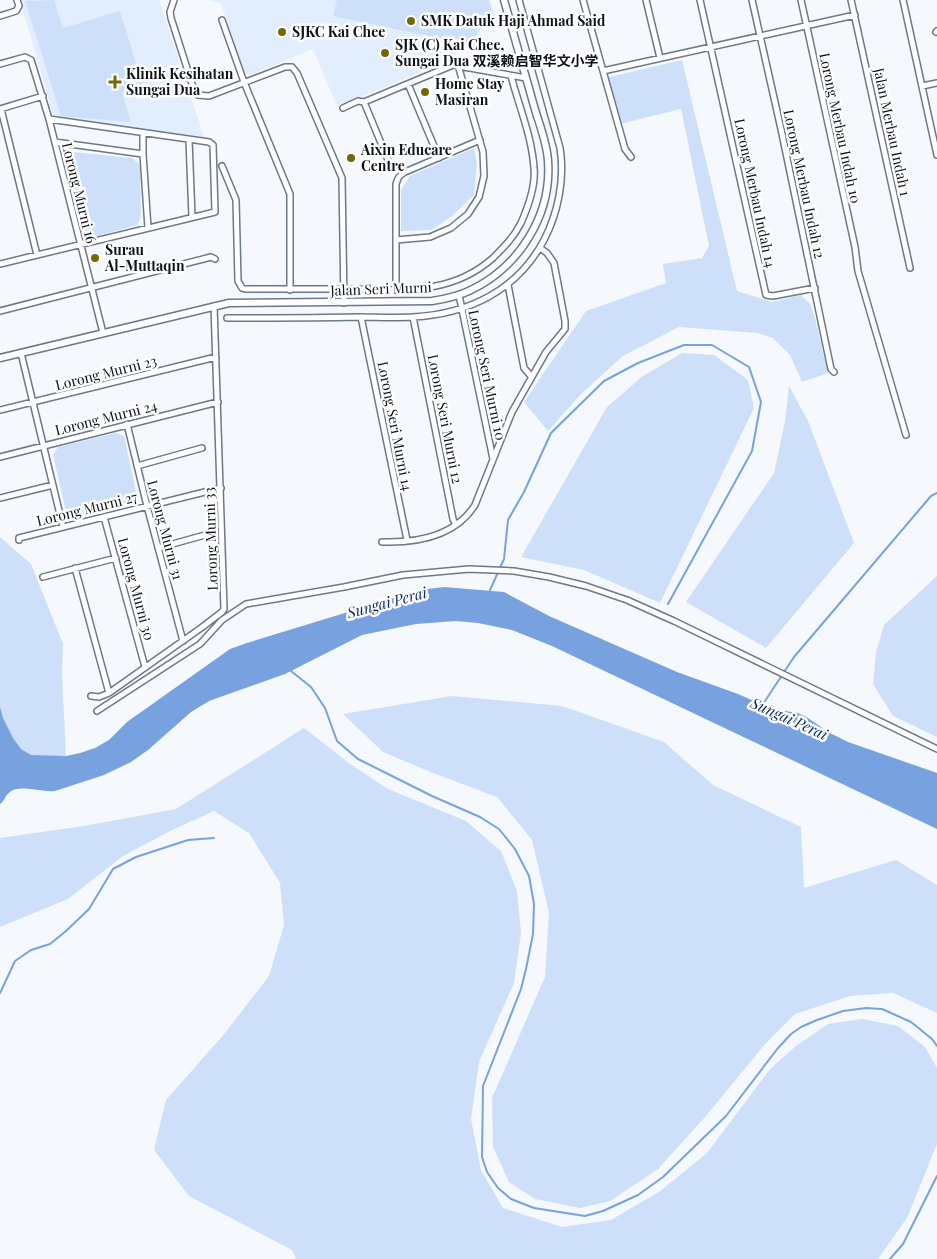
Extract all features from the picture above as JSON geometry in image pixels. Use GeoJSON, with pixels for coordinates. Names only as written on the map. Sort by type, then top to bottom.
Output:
{"type":"FeatureCollection","features":[{"type":"Feature","properties":{"kind":"street"},"geometry":{"type":"LineString","coordinates":[[0,16],[16,11],[18,6],[17,0]]}},
{"type":"Feature","properties":{"kind":"street"},"geometry":{"type":"LineString","coordinates":[[174,0],[170,12],[171,18],[196,93],[202,96],[210,96],[285,67],[292,67],[297,72],[342,178],[344,303]]}},
{"type":"Feature","properties":{"kind":"street","name":"Jalan Seri Murni"},"geometry":{"type":"LineString","coordinates":[[0,358],[214,306],[241,303],[432,302],[459,295],[483,283],[505,268],[531,235],[543,205],[547,189],[548,160],[546,147],[504,0]]}},
{"type":"Feature","properties":{"kind":"street"},"geometry":{"type":"LineString","coordinates":[[227,318],[413,317],[437,315],[471,306],[508,285],[528,264],[540,248],[549,230],[560,192],[562,158],[519,0]]}},
{"type":"Feature","properties":{"kind":"street"},"geometry":{"type":"LineString","coordinates":[[583,0],[624,149],[631,157]]}},
{"type":"Feature","properties":{"kind":"street"},"geometry":{"type":"LineString","coordinates":[[646,0],[660,58]]}},
{"type":"Feature","properties":{"kind":"street"},"geometry":{"type":"LineString","coordinates":[[700,0],[711,47]]}},
{"type":"Feature","properties":{"kind":"street","name":"Lorong Merbau Indah 12"},"geometry":{"type":"LineString","coordinates":[[752,0],[831,369],[834,372]]}},
{"type":"Feature","properties":{"kind":"street","name":"Lorong Merbau Indah 10"},"geometry":{"type":"LineString","coordinates":[[801,0],[858,260],[858,271],[862,289],[906,435]]}},
{"type":"Feature","properties":{"kind":"street","name":"Jalan Merbau Indah 1"},"geometry":{"type":"LineString","coordinates":[[851,0],[910,268]]}},
{"type":"Feature","properties":{"kind":"street"},"geometry":{"type":"LineString","coordinates":[[903,0],[937,155]]}},
{"type":"Feature","properties":{"kind":"street"},"geometry":{"type":"LineString","coordinates":[[603,71],[855,15]]}},
{"type":"Feature","properties":{"kind":"street"},"geometry":{"type":"LineString","coordinates":[[222,20],[244,82],[290,194],[290,290]]}},
{"type":"Feature","properties":{"kind":"street","name":"Lorong Merbau Indah 14"},"geometry":{"type":"LineString","coordinates":[[711,47],[766,296],[815,288]]}},
{"type":"Feature","properties":{"kind":"street","name":"Lorong Murni 16"},"geometry":{"type":"LineString","coordinates":[[0,64],[25,57],[31,60],[43,96],[104,333]]}},
{"type":"Feature","properties":{"kind":"street"},"geometry":{"type":"LineString","coordinates":[[343,108],[358,101],[364,102],[458,65],[526,78]]}},
{"type":"Feature","properties":{"kind":"street"},"geometry":{"type":"LineString","coordinates":[[396,240],[421,239],[441,234],[468,214],[479,197],[484,176],[485,160],[458,65]]}},
{"type":"Feature","properties":{"kind":"street"},"geometry":{"type":"LineString","coordinates":[[222,166],[236,200],[238,281],[242,288],[290,290],[396,289],[424,288],[450,284],[485,265],[501,250],[512,239],[526,210],[532,189],[534,169],[531,145],[511,76]]}},
{"type":"Feature","properties":{"kind":"street"},"geometry":{"type":"LineString","coordinates":[[922,86],[937,82]]}},
{"type":"Feature","properties":{"kind":"street"},"geometry":{"type":"LineString","coordinates":[[408,84],[439,158]]}},
{"type":"Feature","properties":{"kind":"street"},"geometry":{"type":"LineString","coordinates":[[37,255],[0,109],[43,96]]}},
{"type":"Feature","properties":{"kind":"street"},"geometry":{"type":"LineString","coordinates":[[364,102],[388,160]]}},
{"type":"Feature","properties":{"kind":"street"},"geometry":{"type":"LineString","coordinates":[[0,264],[215,212],[212,145],[209,142],[49,119]]}},
{"type":"Feature","properties":{"kind":"street"},"geometry":{"type":"LineString","coordinates":[[143,133],[148,228]]}},
{"type":"Feature","properties":{"kind":"street"},"geometry":{"type":"LineString","coordinates":[[189,140],[192,217]]}},
{"type":"Feature","properties":{"kind":"street"},"geometry":{"type":"LineString","coordinates":[[396,289],[397,179],[405,172],[480,140]]}},
{"type":"Feature","properties":{"kind":"street"},"geometry":{"type":"LineString","coordinates":[[55,142],[143,154]]}},
{"type":"Feature","properties":{"kind":"street"},"geometry":{"type":"LineString","coordinates":[[382,542],[438,535],[465,518],[475,505],[512,412],[546,352],[565,329],[565,320],[554,264],[540,248]]}},
{"type":"Feature","properties":{"kind":"street"},"geometry":{"type":"LineString","coordinates":[[0,311],[211,257],[215,259]]}},
{"type":"Feature","properties":{"kind":"street"},"geometry":{"type":"LineString","coordinates":[[508,285],[524,368],[531,376]]}},
{"type":"Feature","properties":{"kind":"street","name":"Lorong Seri Murni 10"},"geometry":{"type":"LineString","coordinates":[[459,295],[493,460]]}},
{"type":"Feature","properties":{"kind":"street","name":"Lorong Murni 33"},"geometry":{"type":"LineString","coordinates":[[91,696],[99,697],[109,693],[183,641],[224,609],[214,306]]}},
{"type":"Feature","properties":{"kind":"street","name":"Lorong Seri Murni 14"},"geometry":{"type":"LineString","coordinates":[[361,317],[406,540]]}},
{"type":"Feature","properties":{"kind":"street","name":"Lorong Seri Murni 12"},"geometry":{"type":"LineString","coordinates":[[413,317],[453,519],[456,525]]}},
{"type":"Feature","properties":{"kind":"street"},"geometry":{"type":"LineString","coordinates":[[21,353],[63,527]]}},
{"type":"Feature","properties":{"kind":"street","name":"Lorong Murni 23"},"geometry":{"type":"LineString","coordinates":[[0,410],[216,357]]}},
{"type":"Feature","properties":{"kind":"street","name":"Lorong Murni 24"},"geometry":{"type":"LineString","coordinates":[[0,457],[218,402]]}},
{"type":"Feature","properties":{"kind":"street","name":"Lorong Murni 31"},"geometry":{"type":"LineString","coordinates":[[127,424],[183,641]]}},
{"type":"Feature","properties":{"kind":"street"},"geometry":{"type":"LineString","coordinates":[[137,466],[202,448]]}},
{"type":"Feature","properties":{"kind":"street"},"geometry":{"type":"LineString","coordinates":[[0,498],[53,485]]}},
{"type":"Feature","properties":{"kind":"street","name":"Lorong Murni 27"},"geometry":{"type":"LineString","coordinates":[[19,540],[19,538],[221,488]]}},
{"type":"Feature","properties":{"kind":"street","name":"Lorong Murni 30"},"geometry":{"type":"LineString","coordinates":[[104,517],[146,667]]}},
{"type":"Feature","properties":{"kind":"street"},"geometry":{"type":"LineString","coordinates":[[158,548],[205,535]]}},
{"type":"Feature","properties":{"kind":"street"},"geometry":{"type":"LineString","coordinates":[[43,577],[116,558]]}},
{"type":"Feature","properties":{"kind":"street"},"geometry":{"type":"LineString","coordinates":[[75,568],[109,693]]}},
{"type":"Feature","properties":{"kind":"street"},"geometry":{"type":"LineString","coordinates":[[97,710],[200,644],[222,620],[246,604],[403,575],[469,569],[494,570],[549,577],[586,586],[627,600],[937,749]]}},
{"type":"Feature","properties":{"kind":"shaded area","name":"Klinik Kesihatan Sungai Dua"},"geometry":{"type":"Polygon","coordinates":[[[20,0],[159,0],[204,137],[54,117],[20,0]]]}},
{"type":"Feature","properties":{"kind":"shaded area"},"geometry":{"type":"Polygon","coordinates":[[[54,0],[63,28],[120,11],[143,86],[122,93],[131,122],[61,116],[25,1],[54,0]]]}},
{"type":"Feature","properties":{"kind":"shaded area","name":"SJK (C) Kai Chee, Sungai Dua 双溪赖启智华文小学"},"geometry":{"type":"Polygon","coordinates":[[[208,0],[490,0],[499,26],[480,30],[481,52],[456,47],[454,59],[337,106],[313,49],[250,75],[244,72],[221,3],[208,0]]]}},
{"type":"Feature","properties":{"kind":"shaded area","name":"SMK Datuk Haji Ahmad Said"},"geometry":{"type":"Polygon","coordinates":[[[337,0],[488,0],[497,23],[477,29],[477,46],[333,16],[337,0]]]}},
{"type":"Feature","properties":{"kind":"shaded area"},"geometry":{"type":"Polygon","coordinates":[[[682,60],[737,291],[772,302],[801,295],[810,304],[815,318],[828,373],[802,382],[790,355],[773,338],[757,333],[679,327],[623,356],[582,393],[548,431],[524,402],[586,311],[666,283],[663,264],[702,258],[709,246],[681,109],[620,124],[609,77],[682,60]]]}},
{"type":"Feature","properties":{"kind":"shaded area"},"geometry":{"type":"Polygon","coordinates":[[[474,148],[477,164],[474,195],[452,216],[431,230],[401,231],[401,190],[410,176],[474,148]]]}},
{"type":"Feature","properties":{"kind":"shaded area"},"geometry":{"type":"Polygon","coordinates":[[[64,151],[132,158],[140,165],[141,217],[137,225],[86,239],[80,235],[60,155],[64,151]]]}},
{"type":"Feature","properties":{"kind":"shaded area"},"geometry":{"type":"Polygon","coordinates":[[[682,353],[714,355],[748,380],[754,408],[660,603],[584,570],[521,557],[607,407],[643,376],[682,353]]]}},
{"type":"Feature","properties":{"kind":"shaded area"},"geometry":{"type":"Polygon","coordinates":[[[789,386],[808,421],[854,543],[766,648],[686,602],[774,473],[785,421],[789,386]]]}},
{"type":"Feature","properties":{"kind":"shaded area"},"geometry":{"type":"Polygon","coordinates":[[[116,433],[124,436],[137,496],[132,503],[70,518],[67,516],[53,455],[58,447],[116,433]]]}},
{"type":"Feature","properties":{"kind":"shaded area"},"geometry":{"type":"Polygon","coordinates":[[[0,537],[31,564],[63,644],[62,674],[66,756],[39,757],[25,752],[10,735],[2,714],[0,707],[0,537]]]}},
{"type":"Feature","properties":{"kind":"shaded area"},"geometry":{"type":"Polygon","coordinates":[[[937,576],[937,737],[893,716],[873,684],[876,653],[884,625],[937,576]]]}},
{"type":"Feature","properties":{"kind":"shaded area"},"geometry":{"type":"Polygon","coordinates":[[[452,696],[562,706],[664,742],[713,785],[801,827],[804,888],[896,860],[937,885],[937,1013],[893,993],[850,996],[795,1014],[765,1044],[706,1116],[658,1169],[610,1201],[580,1208],[535,1199],[509,1182],[493,1147],[492,1098],[545,977],[549,913],[532,840],[497,797],[383,752],[343,714],[452,696]]]}},
{"type":"Feature","properties":{"kind":"shaded area"},"geometry":{"type":"Polygon","coordinates":[[[304,728],[350,764],[388,789],[466,821],[501,851],[517,891],[521,933],[514,983],[479,1062],[471,1119],[481,1170],[503,1208],[562,1227],[611,1220],[659,1192],[707,1153],[770,1069],[796,1046],[828,1024],[862,1019],[898,1026],[925,1047],[937,1068],[937,1144],[907,1218],[878,1259],[296,1259],[292,1250],[189,1196],[154,1150],[166,1100],[225,1033],[269,976],[284,925],[280,883],[249,833],[214,811],[172,830],[123,856],[68,899],[0,927],[0,838],[84,826],[176,809],[304,728]]]}},
{"type":"Feature","properties":{"kind":"water","name":"Sungai Perai"},"geometry":{"type":"Polygon","coordinates":[[[444,587],[504,592],[549,616],[677,672],[738,694],[772,709],[798,713],[848,742],[937,773],[937,829],[552,646],[512,630],[478,623],[456,621],[416,624],[362,635],[285,674],[209,701],[191,712],[148,750],[131,762],[104,775],[55,791],[14,790],[8,793],[0,804],[0,707],[13,738],[21,749],[31,755],[66,756],[80,753],[95,748],[109,740],[127,722],[230,649],[420,590],[444,587]]]}},
{"type":"Feature","properties":{"kind":"waterway"},"geometry":{"type":"LineString","coordinates":[[490,590],[504,559],[508,520],[524,492],[551,433],[604,381],[638,363],[684,345],[712,345],[749,367],[761,402],[752,451],[668,604]]}},
{"type":"Feature","properties":{"kind":"waterway","name":"Sungai Perai"},"geometry":{"type":"LineString","coordinates":[[761,707],[794,657],[931,496],[937,493]]}},
{"type":"Feature","properties":{"kind":"waterway"},"geometry":{"type":"LineString","coordinates":[[291,671],[311,687],[325,708],[337,741],[358,759],[432,796],[480,817],[499,829],[515,849],[529,876],[534,904],[533,934],[526,969],[521,989],[483,1086],[482,1157],[487,1172],[498,1188],[511,1199],[534,1208],[585,1216],[603,1211],[638,1195],[663,1177],[726,1116],[791,1034],[817,1020],[843,1011],[866,1008],[882,1009],[911,1022],[932,1039],[937,1046]]}},
{"type":"Feature","properties":{"kind":"waterway"},"geometry":{"type":"LineString","coordinates":[[0,993],[15,961],[31,950],[50,944],[66,931],[89,909],[113,869],[136,857],[188,840],[214,838]]}},
{"type":"Feature","properties":{"kind":"waterway"},"geometry":{"type":"LineString","coordinates":[[890,1259],[903,1244],[937,1176]]}},
{"type":"Feature","properties":{"kind":"place","name":"SMK Datuk Haji Ahmad Said"},"geometry":{"type":"Point","coordinates":[411,21]}},
{"type":"Feature","properties":{"kind":"place","name":"SJKC Kai Chee"},"geometry":{"type":"Point","coordinates":[282,32]}},
{"type":"Feature","properties":{"kind":"place","name":"SJK (C) Kai Chee, Sungai Dua 双溪赖启智华文小学"},"geometry":{"type":"Point","coordinates":[385,53]}},
{"type":"Feature","properties":{"kind":"place","name":"Klinik Kesihatan Sungai Dua"},"geometry":{"type":"Point","coordinates":[115,82]}},
{"type":"Feature","properties":{"kind":"place","name":"Home Stay Masiran"},"geometry":{"type":"Point","coordinates":[425,92]}},
{"type":"Feature","properties":{"kind":"place","name":"Aixin Educare Centre"},"geometry":{"type":"Point","coordinates":[351,158]}},
{"type":"Feature","properties":{"kind":"place","name":"Surau Al-Muttaqin"},"geometry":{"type":"Point","coordinates":[95,258]}}]}
